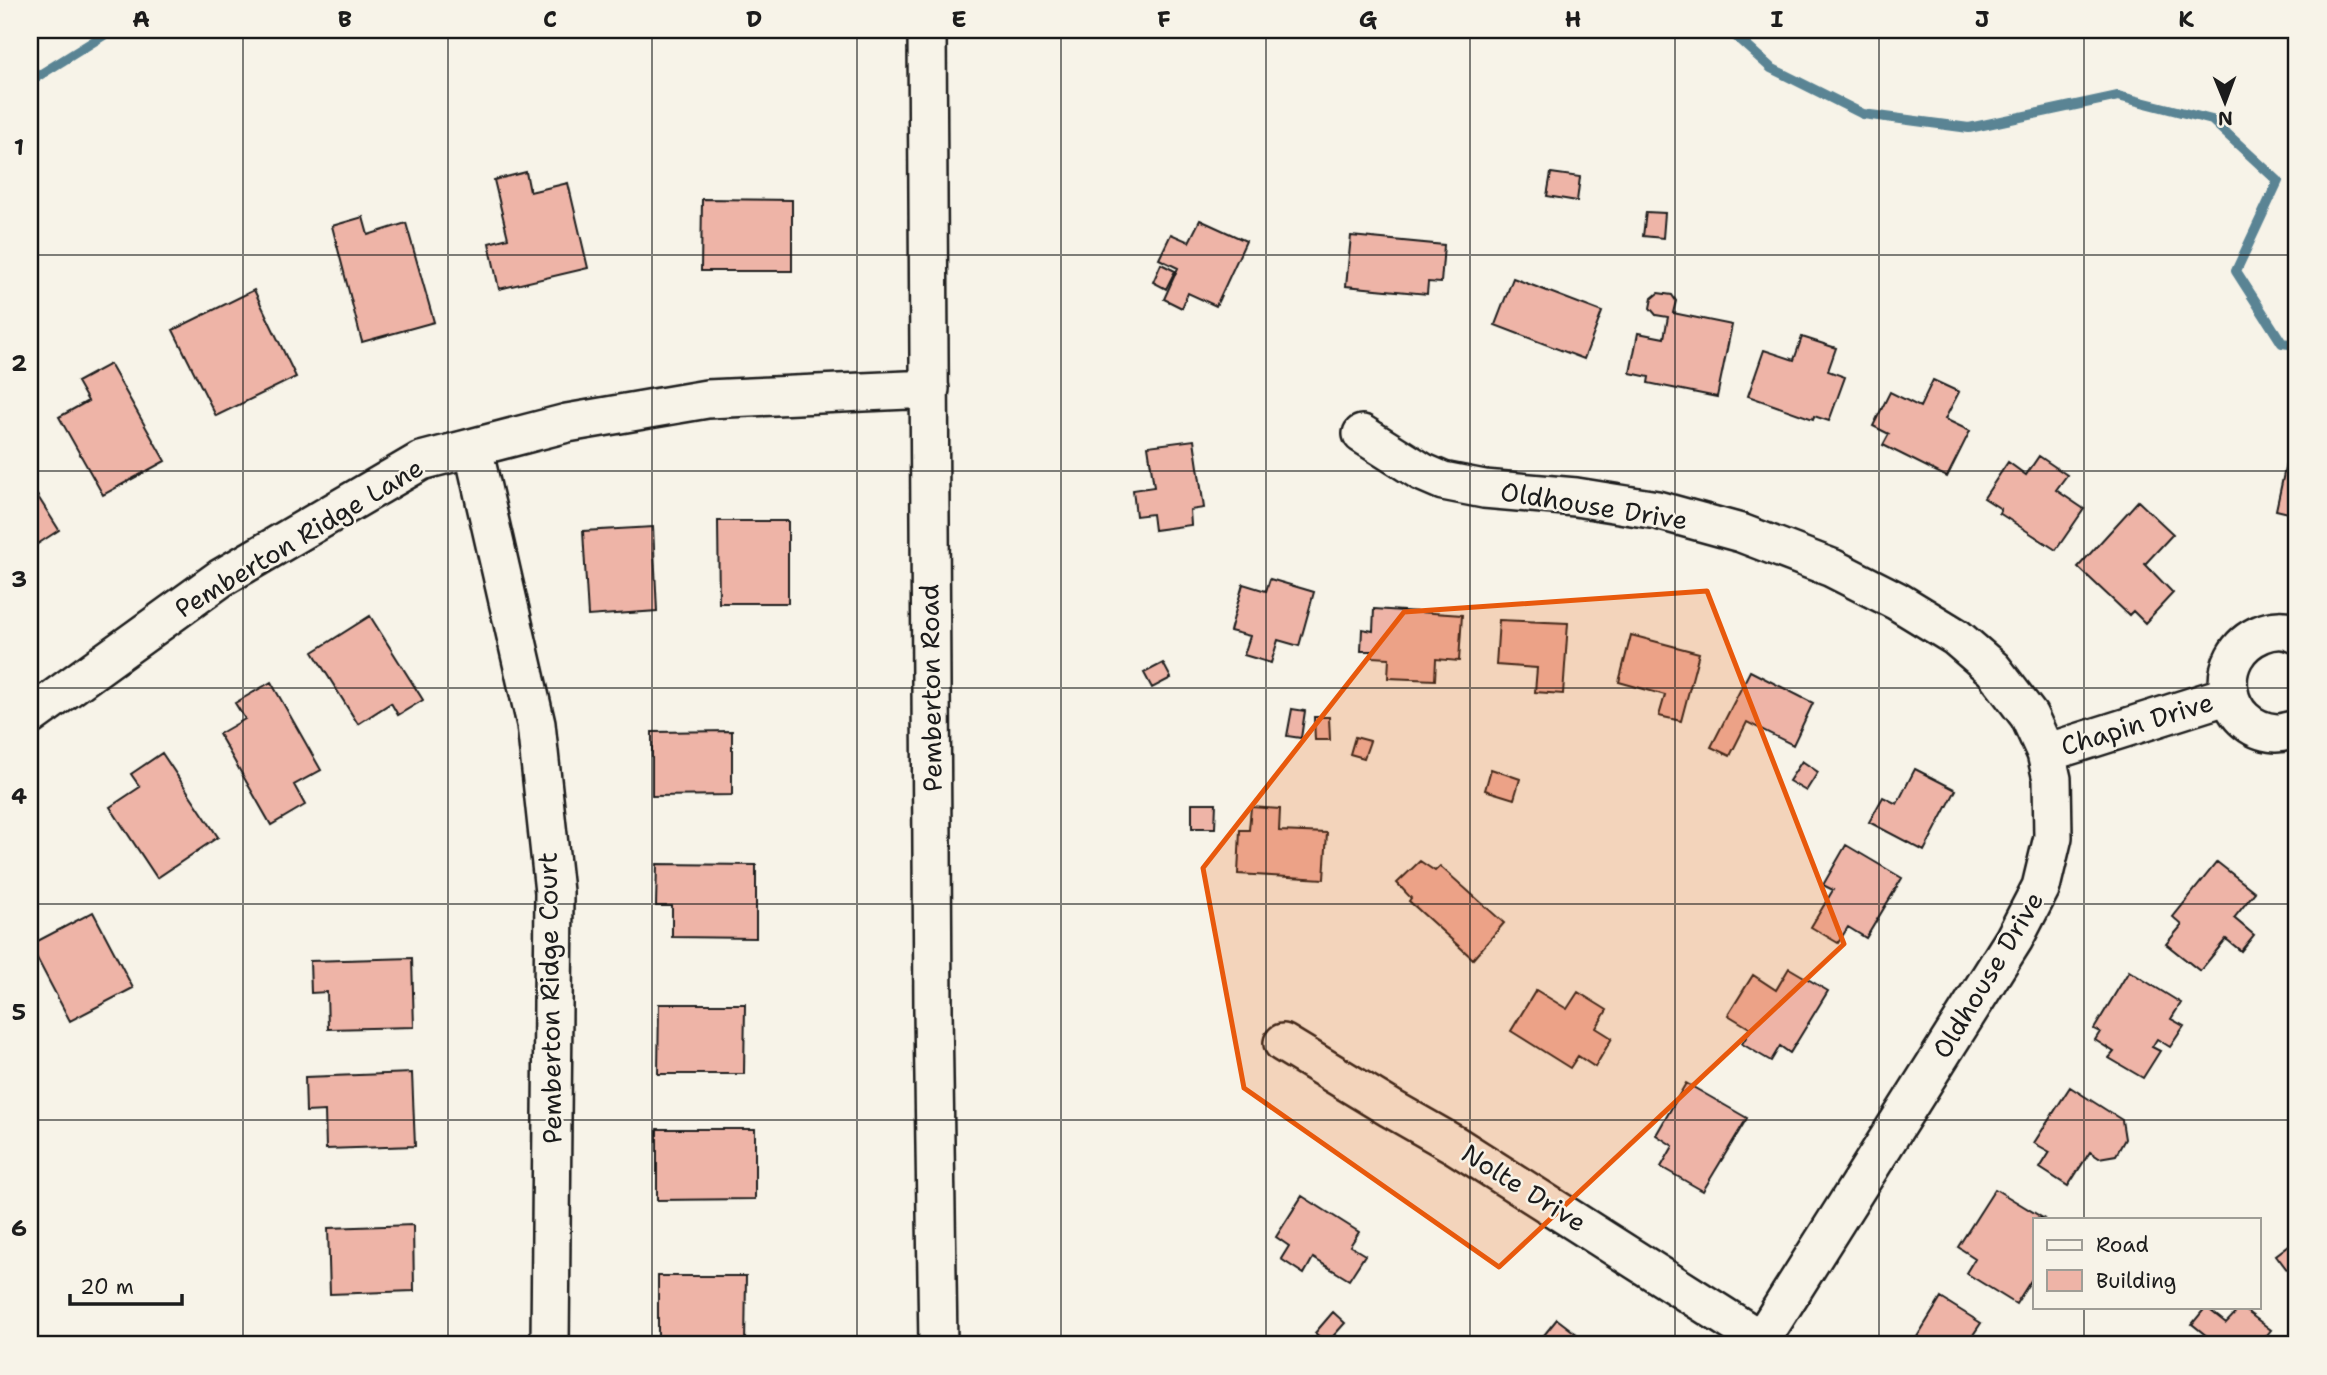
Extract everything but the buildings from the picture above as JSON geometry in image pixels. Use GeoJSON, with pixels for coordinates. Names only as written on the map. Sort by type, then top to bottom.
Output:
{"type":"FeatureCollection","features":[{"type":"Feature","properties":{"kind":"street","name":"Pemberton Road"},"geometry":{"type":"LineString","coordinates":[[928,30],[932,997],[938,1345]]}},
{"type":"Feature","properties":{"kind":"street","name":"Pemberton Ridge Lane"},"geometry":{"type":"LineString","coordinates":[[30,716],[221,578],[421,461],[567,423],[707,399],[930,389]]}},
{"type":"Feature","properties":{"kind":"street","name":"Oldhouse Drive"},"geometry":{"type":"LineString","coordinates":[[1362,434],[1422,472],[1443,481],[1657,510],[1741,533],[1832,568],[1897,601],[1955,636],[1993,669],[2029,716],[2046,753],[2054,801],[2053,836],[2041,887],[2014,939],[1759,1343]]}},
{"type":"Feature","properties":{"kind":"street","name":"Pemberton Ridge Court"},"geometry":{"type":"LineString","coordinates":[[473,448],[536,724],[554,892],[550,1345]]}},
{"type":"Feature","properties":{"kind":"street","name":"Chapin Drive"},"geometry":{"type":"LineString","coordinates":[[2297,634],[2270,630],[2250,638],[2235,654],[2227,674],[2229,695],[2239,714],[2256,728],[2277,733],[2297,729]]}},
{"type":"Feature","properties":{"kind":"street","name":"Chapin Drive"},"geometry":{"type":"LineString","coordinates":[[2046,753],[2229,695]]}},
{"type":"Feature","properties":{"kind":"street","name":"Nolte Drive"},"geometry":{"type":"LineString","coordinates":[[1283,1043],[1455,1144],[1759,1343]]}},
{"type":"Feature","properties":{"kind":"highlighted area"},"geometry":{"type":"Polygon","coordinates":[[[1707,591],[1844,944],[1499,1267],[1244,1088],[1203,868],[1404,612],[1707,591]]]}},
{"type":"Feature","properties":{"kind":"waterway"},"geometry":{"type":"LineString","coordinates":[[30,81],[112,30]]}},
{"type":"Feature","properties":{"kind":"waterway"},"geometry":{"type":"LineString","coordinates":[[1729,30],[1771,68],[1863,114],[1969,128],[2118,96],[2212,120],[2278,181],[2236,271],[2282,343],[2297,345]]}}]}
